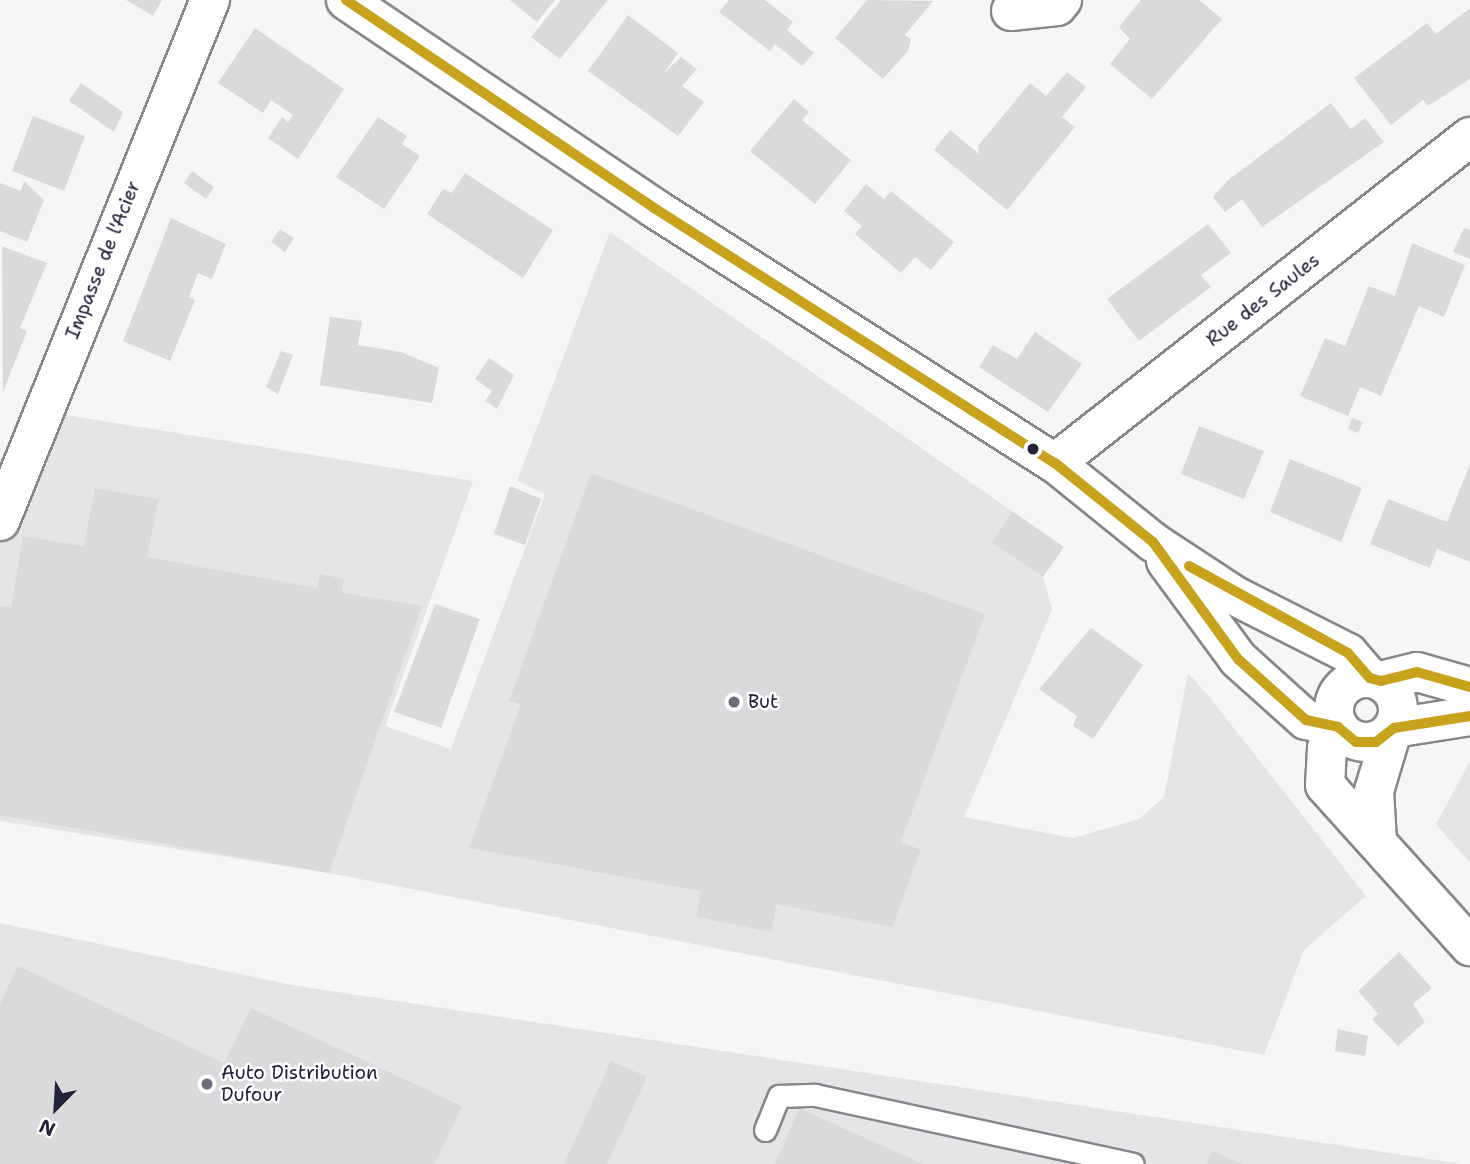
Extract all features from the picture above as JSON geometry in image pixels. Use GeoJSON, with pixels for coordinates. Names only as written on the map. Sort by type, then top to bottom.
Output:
{"type":"FeatureCollection","features":[{"type":"Feature","properties":{"kind":"main road","name":"Impasse de l'Acier"},"geometry":{"type":"LineString","coordinates":[[0,521],[210,0]]}},
{"type":"Feature","properties":{"kind":"main road"},"geometry":{"type":"LineString","coordinates":[[346,0],[654,208],[1055,463],[1153,542],[1235,596],[1348,653],[1375,680],[1394,694],[1399,711],[1374,792],[1377,841]]}},
{"type":"Feature","properties":{"kind":"main road"},"geometry":{"type":"LineString","coordinates":[[1011,11],[1057,6],[1062,0]]}},
{"type":"Feature","properties":{"kind":"main road","name":"Rue des Saules"},"geometry":{"type":"LineString","coordinates":[[1055,463],[1470,137]]}},
{"type":"Feature","properties":{"kind":"main road"},"geometry":{"type":"LineString","coordinates":[[1153,542],[1238,659],[1328,726],[1356,742],[1376,742],[1393,730],[1470,716]]}},
{"type":"Feature","properties":{"kind":"main road"},"geometry":{"type":"LineString","coordinates":[[1470,687],[1417,671],[1375,680],[1352,681],[1338,693],[1328,726],[1325,785],[1345,813],[1377,841],[1470,946]]}},
{"type":"Feature","properties":{"kind":"lane"},"geometry":{"type":"LineString","coordinates":[[765,1130],[779,1096],[815,1095],[1133,1164]]}},
{"type":"Feature","properties":{"kind":"shaded area"},"geometry":{"type":"Polygon","coordinates":[[[610,232],[1012,511],[992,543],[1043,577],[1052,610],[964,817],[1073,838],[1139,819],[1164,797],[1188,673],[1211,699],[1366,896],[1304,950],[1264,1055],[329,873],[0,821],[0,521],[41,411],[473,481],[385,726],[451,749],[545,494],[517,481],[610,232]]]}},
{"type":"Feature","properties":{"kind":"shaded area"},"geometry":{"type":"Polygon","coordinates":[[[1470,761],[1470,863],[1436,824],[1470,761]]]}},
{"type":"Feature","properties":{"kind":"shaded area"},"geometry":{"type":"Polygon","coordinates":[[[0,923],[292,985],[1462,1164],[0,1164],[0,923]]]}},
{"type":"Feature","properties":{"kind":"building"},"geometry":{"type":"Polygon","coordinates":[[[126,0],[162,0],[153,16],[126,0]]]}},
{"type":"Feature","properties":{"kind":"building"},"geometry":{"type":"Polygon","coordinates":[[[510,0],[555,0],[537,22],[510,0]]]}},
{"type":"Feature","properties":{"kind":"building"},"geometry":{"type":"Polygon","coordinates":[[[561,0],[608,0],[560,59],[531,37],[561,0]]]}},
{"type":"Feature","properties":{"kind":"building"},"geometry":{"type":"Polygon","coordinates":[[[729,0],[765,0],[793,22],[787,30],[814,53],[802,66],[775,44],[770,51],[719,12],[729,0]]]}},
{"type":"Feature","properties":{"kind":"building"},"geometry":{"type":"Polygon","coordinates":[[[867,0],[933,1],[905,35],[911,39],[908,51],[883,79],[835,38],[867,0]]]}},
{"type":"Feature","properties":{"kind":"building"},"geometry":{"type":"Polygon","coordinates":[[[1141,0],[1199,0],[1222,19],[1152,99],[1110,64],[1130,39],[1119,27],[1141,0]]]}},
{"type":"Feature","properties":{"kind":"building"},"geometry":{"type":"Polygon","coordinates":[[[1470,8],[1470,79],[1428,106],[1423,100],[1391,125],[1354,78],[1427,23],[1436,34],[1470,8]]]}},
{"type":"Feature","properties":{"kind":"building"},"geometry":{"type":"Polygon","coordinates":[[[628,15],[678,53],[664,73],[681,57],[697,69],[682,86],[704,102],[678,136],[588,71],[628,15]]]}},
{"type":"Feature","properties":{"kind":"building"},"geometry":{"type":"Polygon","coordinates":[[[255,28],[344,89],[298,159],[268,138],[282,117],[288,122],[293,115],[271,100],[263,113],[218,83],[255,28]]]}},
{"type":"Feature","properties":{"kind":"building"},"geometry":{"type":"Polygon","coordinates":[[[1067,72],[1086,87],[1062,117],[1075,127],[1007,210],[934,150],[950,130],[979,154],[978,146],[1030,83],[1046,96],[1067,72]]]}},
{"type":"Feature","properties":{"kind":"building"},"geometry":{"type":"Polygon","coordinates":[[[81,83],[123,112],[114,132],[69,101],[81,83]]]}},
{"type":"Feature","properties":{"kind":"building"},"geometry":{"type":"Polygon","coordinates":[[[794,99],[809,112],[802,120],[851,160],[815,204],[750,151],[794,99]]]}},
{"type":"Feature","properties":{"kind":"building"},"geometry":{"type":"Polygon","coordinates":[[[1331,103],[1351,129],[1365,118],[1384,142],[1262,227],[1242,199],[1225,212],[1213,197],[1227,181],[1331,103]]]}},
{"type":"Feature","properties":{"kind":"building"},"geometry":{"type":"Polygon","coordinates":[[[33,116],[85,136],[64,191],[12,171],[33,116]]]}},
{"type":"Feature","properties":{"kind":"building"},"geometry":{"type":"Polygon","coordinates":[[[378,117],[407,136],[402,144],[420,156],[384,209],[336,177],[378,117]]]}},
{"type":"Feature","properties":{"kind":"building"},"geometry":{"type":"Polygon","coordinates":[[[192,171],[214,187],[206,199],[184,183],[192,171]]]}},
{"type":"Feature","properties":{"kind":"building"},"geometry":{"type":"Polygon","coordinates":[[[465,173],[553,230],[523,278],[427,214],[443,189],[452,193],[465,173]]]}},
{"type":"Feature","properties":{"kind":"building"},"geometry":{"type":"Polygon","coordinates":[[[24,181],[44,200],[27,242],[0,231],[0,183],[21,191],[24,181]]]}},
{"type":"Feature","properties":{"kind":"building"},"geometry":{"type":"Polygon","coordinates":[[[866,184],[884,199],[891,191],[954,242],[931,270],[915,257],[901,273],[855,234],[862,226],[844,211],[866,184]]]}},
{"type":"Feature","properties":{"kind":"building"},"geometry":{"type":"Polygon","coordinates":[[[171,218],[226,244],[212,279],[198,273],[189,297],[195,300],[170,361],[123,341],[171,218]]]}},
{"type":"Feature","properties":{"kind":"building"},"geometry":{"type":"Polygon","coordinates":[[[1208,224],[1231,253],[1201,275],[1211,287],[1139,341],[1107,299],[1208,224]]]}},
{"type":"Feature","properties":{"kind":"building"},"geometry":{"type":"Polygon","coordinates":[[[1464,228],[1470,230],[1470,259],[1453,252],[1464,228]]]}},
{"type":"Feature","properties":{"kind":"building"},"geometry":{"type":"Polygon","coordinates":[[[280,229],[294,238],[285,252],[271,242],[280,229]]]}},
{"type":"Feature","properties":{"kind":"building"},"geometry":{"type":"Polygon","coordinates":[[[1412,243],[1465,265],[1444,317],[1419,306],[1381,396],[1360,387],[1348,416],[1300,396],[1325,338],[1345,346],[1369,286],[1395,296],[1412,243]]]}},
{"type":"Feature","properties":{"kind":"building"},"geometry":{"type":"Polygon","coordinates":[[[2,246],[47,263],[20,328],[27,331],[3,392],[2,246]]]}},
{"type":"Feature","properties":{"kind":"building"},"geometry":{"type":"Polygon","coordinates":[[[330,317],[362,321],[358,345],[401,352],[439,368],[432,403],[320,385],[330,317]]]}},
{"type":"Feature","properties":{"kind":"building"},"geometry":{"type":"Polygon","coordinates":[[[1035,332],[1082,364],[1048,412],[979,367],[993,345],[1017,359],[1035,332]]]}},
{"type":"Feature","properties":{"kind":"building"},"geometry":{"type":"Polygon","coordinates":[[[281,351],[293,355],[278,394],[266,387],[281,351]]]}},
{"type":"Feature","properties":{"kind":"building"},"geometry":{"type":"Polygon","coordinates":[[[489,358],[514,375],[497,409],[485,401],[492,391],[475,379],[489,358]]]}},
{"type":"Feature","properties":{"kind":"building"},"geometry":{"type":"Polygon","coordinates":[[[1352,418],[1363,422],[1358,433],[1348,429],[1352,418]]]}},
{"type":"Feature","properties":{"kind":"building"},"geometry":{"type":"Polygon","coordinates":[[[1199,426],[1264,451],[1244,499],[1181,474],[1199,426]]]}},
{"type":"Feature","properties":{"kind":"building"},"geometry":{"type":"Polygon","coordinates":[[[1290,459],[1362,488],[1341,542],[1270,512],[1290,459]]]}},
{"type":"Feature","properties":{"kind":"building"},"geometry":{"type":"Polygon","coordinates":[[[1470,464],[1470,562],[1437,549],[1430,568],[1370,544],[1388,499],[1447,522],[1470,464]]]}},
{"type":"Feature","properties":{"kind":"building","name":"But"},"geometry":{"type":"Polygon","coordinates":[[[591,473],[985,614],[901,842],[921,850],[892,927],[776,904],[772,932],[697,917],[700,891],[469,848],[521,704],[509,701],[591,473]]]}},
{"type":"Feature","properties":{"kind":"building"},"geometry":{"type":"Polygon","coordinates":[[[510,486],[541,499],[525,545],[494,534],[510,486]]]}},
{"type":"Feature","properties":{"kind":"building"},"geometry":{"type":"Polygon","coordinates":[[[95,488],[159,499],[147,557],[317,588],[320,574],[344,579],[342,593],[422,606],[329,873],[0,815],[0,606],[11,607],[23,536],[84,546],[95,488]]]}},
{"type":"Feature","properties":{"kind":"building"},"geometry":{"type":"Polygon","coordinates":[[[1012,511],[1064,547],[1043,577],[992,543],[1012,511]]]}},
{"type":"Feature","properties":{"kind":"building"},"geometry":{"type":"Polygon","coordinates":[[[435,604],[480,619],[441,728],[394,712],[435,604]]]}},
{"type":"Feature","properties":{"kind":"building"},"geometry":{"type":"Polygon","coordinates":[[[1091,628],[1143,665],[1093,739],[1073,726],[1077,716],[1039,689],[1091,628]]]}},
{"type":"Feature","properties":{"kind":"building"},"geometry":{"type":"Polygon","coordinates":[[[1399,952],[1432,988],[1413,1004],[1425,1022],[1398,1046],[1372,1019],[1378,1014],[1358,991],[1399,952]]]}},
{"type":"Feature","properties":{"kind":"building","name":"Auto Distribution Dufour"},"geometry":{"type":"Polygon","coordinates":[[[18,966],[224,1063],[251,1008],[462,1106],[435,1164],[0,1164],[0,1004],[18,966]]]}},
{"type":"Feature","properties":{"kind":"building"},"geometry":{"type":"Polygon","coordinates":[[[1338,1029],[1368,1036],[1365,1056],[1335,1051],[1338,1029]]]}},
{"type":"Feature","properties":{"kind":"building"},"geometry":{"type":"Polygon","coordinates":[[[611,1061],[647,1077],[607,1164],[564,1164],[611,1061]]]}},
{"type":"Feature","properties":{"kind":"building"},"geometry":{"type":"Polygon","coordinates":[[[799,1108],[865,1138],[924,1164],[775,1164],[799,1108]]]}},
{"type":"Feature","properties":{"kind":"building"},"geometry":{"type":"Polygon","coordinates":[[[1212,1151],[1243,1164],[1207,1164],[1212,1151]]]}},
{"type":"Feature","properties":{"kind":"transit line"},"geometry":{"type":"LineString","coordinates":[[346,0],[654,208],[1055,463],[1153,542],[1238,659],[1306,720],[1338,727],[1356,742],[1376,742],[1394,728],[1470,716]]}},
{"type":"Feature","properties":{"kind":"transit line"},"geometry":{"type":"LineString","coordinates":[[1189,566],[1348,653],[1370,678],[1381,681],[1417,672],[1470,687]]}},
{"type":"Feature","properties":{"kind":"place","name":"But"},"geometry":{"type":"Point","coordinates":[734,702]}},
{"type":"Feature","properties":{"kind":"place","name":"Auto Distribution Dufour"},"geometry":{"type":"Point","coordinates":[207,1084]}}]}
